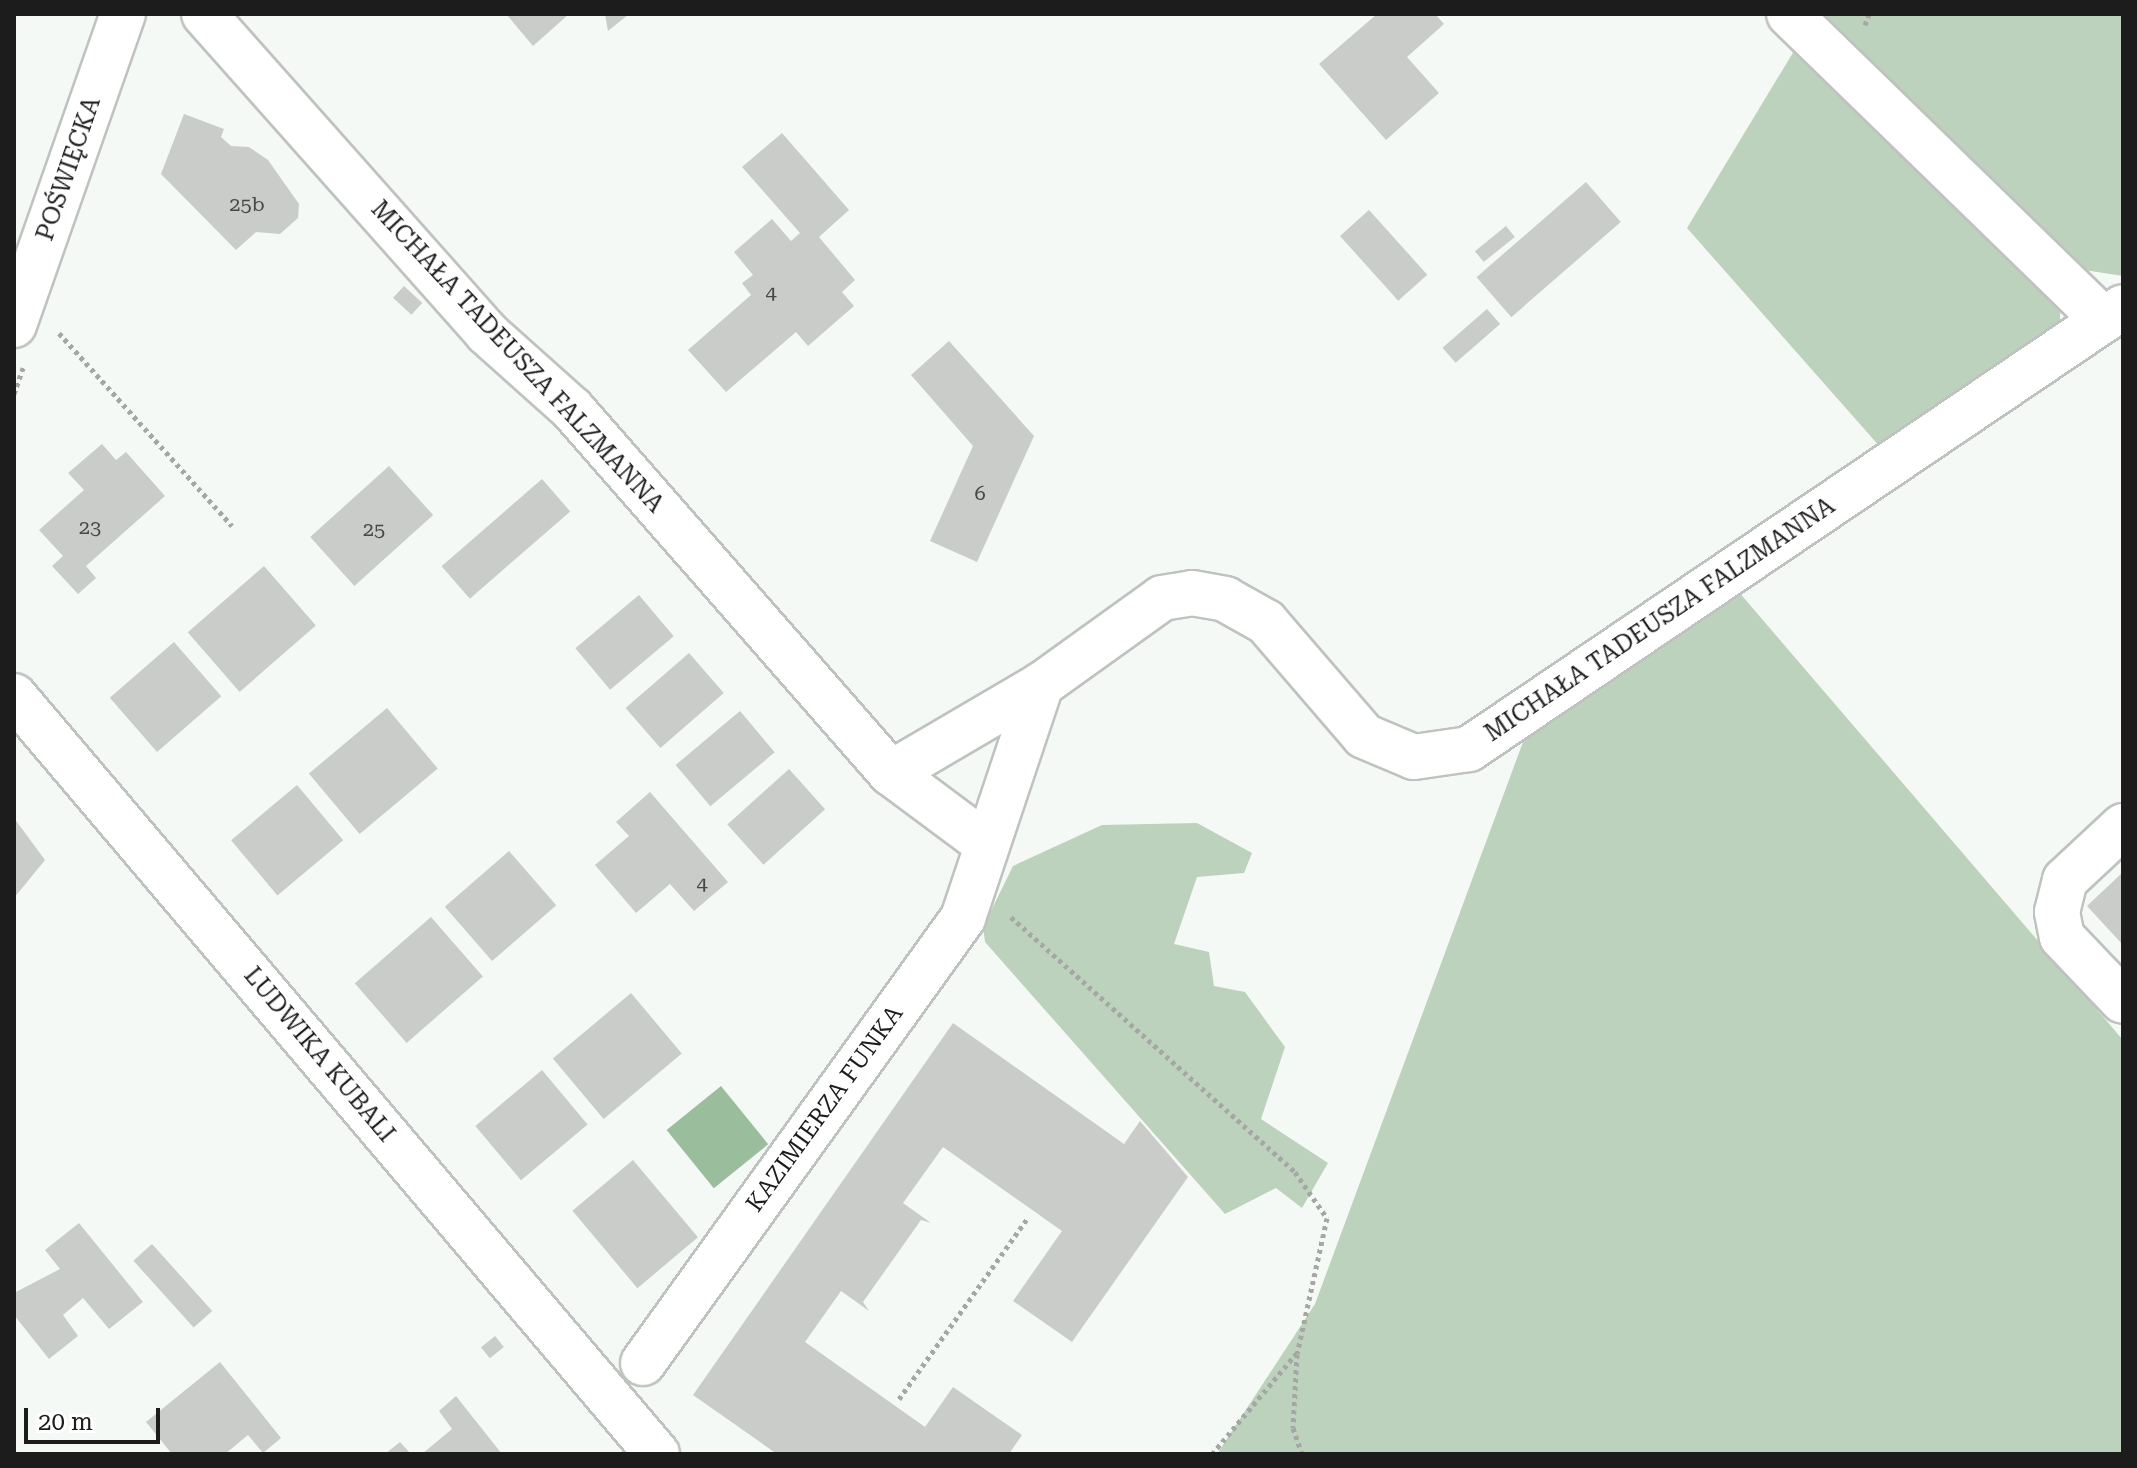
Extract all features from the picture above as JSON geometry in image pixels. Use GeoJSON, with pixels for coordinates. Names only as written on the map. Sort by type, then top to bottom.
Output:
{"type":"FeatureCollection","features":[{"type":"Feature","properties":{"kind":"street","name":"POŚWIĘCKA"},"geometry":{"type":"LineString","coordinates":[[34,328],[123,14]]}},
{"type":"Feature","properties":{"kind":"street","name":"MICHAŁA TADEUSZA FALZMANNA"},"geometry":{"type":"LineString","coordinates":[[204,14],[487,333],[572,409],[891,773],[985,843]]}},
{"type":"Feature","properties":{"kind":"street"},"geometry":{"type":"LineString","coordinates":[[1789,14],[2114,314]]}},
{"type":"Feature","properties":{"kind":"street","name":"MICHAŁA TADEUSZA FALZMANNA"},"geometry":{"type":"LineString","coordinates":[[891,773],[1041,685],[1162,598],[1192,593],[1225,599],[1266,622],[1364,736],[1414,757],[1469,749],[2114,314]]}},
{"type":"Feature","properties":{"kind":"street"},"geometry":{"type":"LineString","coordinates":[[985,843],[1012,779],[1041,685]]}},
{"type":"Feature","properties":{"kind":"street","name":"LUDWIKA KUBALI"},"geometry":{"type":"LineString","coordinates":[[14,696],[657,1454]]}},
{"type":"Feature","properties":{"kind":"street"},"geometry":{"type":"LineString","coordinates":[[2123,826],[2065,880],[2057,912],[2062,937],[2123,1001]]}},
{"type":"Feature","properties":{"kind":"street","name":"KAZIMIERZA FUNKA"},"geometry":{"type":"LineString","coordinates":[[643,1363],[963,918],[985,843]]}},
{"type":"Feature","properties":{"kind":"path"},"geometry":{"type":"LineString","coordinates":[[34,328],[232,526]]}},
{"type":"Feature","properties":{"kind":"path"},"geometry":{"type":"LineString","coordinates":[[971,889],[988,896],[1295,1172],[1327,1218],[1297,1354],[1293,1428],[1302,1454]]}},
{"type":"Feature","properties":{"kind":"path"},"geometry":{"type":"LineString","coordinates":[[899,1399],[1027,1219]]}},
{"type":"Feature","properties":{"kind":"path"},"geometry":{"type":"LineString","coordinates":[[1212,1454],[1297,1354]]}},
{"type":"Feature","properties":{"kind":"shaded area"},"geometry":{"type":"Polygon","coordinates":[[[1816,14],[2123,14],[2123,276],[2078,269],[1816,14]]]}},
{"type":"Feature","properties":{"kind":"shaded area"},"geometry":{"type":"Polygon","coordinates":[[[1800,41],[2061,300],[2059,333],[1881,448],[1687,228],[1800,41]]]}},
{"type":"Feature","properties":{"kind":"shaded area"},"geometry":{"type":"Polygon","coordinates":[[[1738,591],[2123,1040],[2123,1454],[1217,1454],[1315,1304],[1523,742],[1738,591]]]}},
{"type":"Feature","properties":{"kind":"shaded area"},"geometry":{"type":"Polygon","coordinates":[[[1197,823],[1252,853],[1244,873],[1197,877],[1174,944],[1209,952],[1214,986],[1245,992],[1285,1047],[1261,1119],[1328,1163],[1302,1208],[1276,1188],[1225,1214],[985,942],[983,927],[1013,866],[1102,825],[1197,823]]]}},
{"type":"Feature","properties":{"kind":"shaded area"},"geometry":{"type":"Polygon","coordinates":[[[721,1086],[768,1144],[714,1188],[667,1130],[721,1086]]]}},
{"type":"Feature","properties":{"kind":"building"},"geometry":{"type":"Polygon","coordinates":[[[506,14],[569,14],[533,46],[506,14]]]}},
{"type":"Feature","properties":{"kind":"building"},"geometry":{"type":"Polygon","coordinates":[[[605,14],[629,14],[608,31],[605,14]]]}},
{"type":"Feature","properties":{"kind":"building"},"geometry":{"type":"Polygon","coordinates":[[[1377,14],[1435,14],[1444,24],[1407,57],[1439,93],[1386,140],[1319,64],[1377,14]]]}},
{"type":"Feature","properties":{"kind":"building"},"geometry":{"type":"Polygon","coordinates":[[[184,114],[224,129],[221,137],[231,146],[249,147],[268,160],[299,204],[298,218],[280,234],[256,232],[236,250],[161,174],[184,114]]]}},
{"type":"Feature","properties":{"kind":"building"},"geometry":{"type":"Polygon","coordinates":[[[782,133],[849,210],[819,237],[855,280],[842,292],[854,306],[808,346],[796,332],[726,392],[688,350],[751,295],[742,283],[753,275],[734,252],[772,219],[791,241],[800,233],[742,167],[782,133]]]}},
{"type":"Feature","properties":{"kind":"building"},"geometry":{"type":"Polygon","coordinates":[[[1586,182],[1621,222],[1511,317],[1477,277],[1586,182]]]}},
{"type":"Feature","properties":{"kind":"building"},"geometry":{"type":"Polygon","coordinates":[[[1369,210],[1427,275],[1398,301],[1340,236],[1369,210]]]}},
{"type":"Feature","properties":{"kind":"building"},"geometry":{"type":"Polygon","coordinates":[[[1506,226],[1515,237],[1484,262],[1475,251],[1506,226]]]}},
{"type":"Feature","properties":{"kind":"building"},"geometry":{"type":"Polygon","coordinates":[[[404,286],[422,303],[411,315],[393,298],[404,286]]]}},
{"type":"Feature","properties":{"kind":"building"},"geometry":{"type":"Polygon","coordinates":[[[1487,309],[1500,324],[1456,363],[1442,348],[1487,309]]]}},
{"type":"Feature","properties":{"kind":"building"},"geometry":{"type":"Polygon","coordinates":[[[949,341],[1034,436],[977,562],[930,541],[973,446],[911,375],[949,341]]]}},
{"type":"Feature","properties":{"kind":"building"},"geometry":{"type":"Polygon","coordinates":[[[102,444],[116,460],[126,452],[165,496],[86,566],[96,578],[78,594],[52,566],[63,556],[39,530],[84,490],[68,473],[102,444]]]}},
{"type":"Feature","properties":{"kind":"building"},"geometry":{"type":"Polygon","coordinates":[[[389,466],[433,515],[354,586],[310,537],[389,466]]]}},
{"type":"Feature","properties":{"kind":"building"},"geometry":{"type":"Polygon","coordinates":[[[542,479],[570,511],[470,599],[442,566],[542,479]]]}},
{"type":"Feature","properties":{"kind":"building"},"geometry":{"type":"Polygon","coordinates":[[[264,566],[316,626],[240,692],[188,632],[264,566]]]}},
{"type":"Feature","properties":{"kind":"building"},"geometry":{"type":"Polygon","coordinates":[[[639,595],[674,636],[610,690],[575,648],[639,595]]]}},
{"type":"Feature","properties":{"kind":"building"},"geometry":{"type":"Polygon","coordinates":[[[174,642],[221,696],[157,752],[110,698],[174,642]]]}},
{"type":"Feature","properties":{"kind":"building"},"geometry":{"type":"Polygon","coordinates":[[[689,653],[724,693],[660,748],[626,708],[689,653]]]}},
{"type":"Feature","properties":{"kind":"building"},"geometry":{"type":"Polygon","coordinates":[[[387,708],[438,769],[360,834],[309,774],[387,708]]]}},
{"type":"Feature","properties":{"kind":"building"},"geometry":{"type":"Polygon","coordinates":[[[740,711],[775,752],[710,806],[676,765],[740,711]]]}},
{"type":"Feature","properties":{"kind":"building"},"geometry":{"type":"Polygon","coordinates":[[[789,769],[825,809],[763,865],[727,825],[789,769]]]}},
{"type":"Feature","properties":{"kind":"building"},"geometry":{"type":"Polygon","coordinates":[[[297,785],[343,840],[277,895],[231,840],[297,785]]]}},
{"type":"Feature","properties":{"kind":"building"},"geometry":{"type":"Polygon","coordinates":[[[650,792],[728,882],[694,911],[670,884],[636,913],[595,865],[629,836],[616,822],[650,792]]]}},
{"type":"Feature","properties":{"kind":"building"},"geometry":{"type":"Polygon","coordinates":[[[14,818],[45,860],[14,898],[14,818]]]}},
{"type":"Feature","properties":{"kind":"building"},"geometry":{"type":"Polygon","coordinates":[[[509,851],[556,905],[492,961],[445,907],[509,851]]]}},
{"type":"Feature","properties":{"kind":"building"},"geometry":{"type":"Polygon","coordinates":[[[2123,872],[2123,945],[2087,906],[2123,872]]]}},
{"type":"Feature","properties":{"kind":"building"},"geometry":{"type":"Polygon","coordinates":[[[431,917],[483,977],[407,1043],[355,983],[431,917]]]}},
{"type":"Feature","properties":{"kind":"building"},"geometry":{"type":"Polygon","coordinates":[[[631,993],[682,1054],[604,1119],[553,1059],[631,993]]]}},
{"type":"Feature","properties":{"kind":"building"},"geometry":{"type":"Polygon","coordinates":[[[953,1023],[1124,1144],[1140,1121],[1188,1177],[1072,1342],[1013,1301],[1062,1231],[943,1147],[903,1203],[931,1223],[921,1220],[863,1302],[869,1311],[841,1291],[805,1342],[925,1427],[953,1387],[1022,1435],[1009,1454],[777,1454],[693,1395],[953,1023]]]}},
{"type":"Feature","properties":{"kind":"building"},"geometry":{"type":"Polygon","coordinates":[[[542,1070],[588,1124],[521,1180],[475,1126],[542,1070]]]}},
{"type":"Feature","properties":{"kind":"building"},"geometry":{"type":"Polygon","coordinates":[[[633,1160],[698,1237],[637,1288],[572,1211],[633,1160]]]}},
{"type":"Feature","properties":{"kind":"building"},"geometry":{"type":"Polygon","coordinates":[[[79,1223],[143,1302],[109,1329],[83,1298],[63,1315],[78,1336],[49,1359],[14,1315],[14,1293],[60,1269],[45,1250],[79,1223]]]}},
{"type":"Feature","properties":{"kind":"building"},"geometry":{"type":"Polygon","coordinates":[[[152,1244],[212,1311],[194,1328],[133,1261],[152,1244]]]}},
{"type":"Feature","properties":{"kind":"building"},"geometry":{"type":"Polygon","coordinates":[[[495,1336],[504,1347],[490,1358],[481,1347],[495,1336]]]}},
{"type":"Feature","properties":{"kind":"building"},"geometry":{"type":"Polygon","coordinates":[[[220,1362],[281,1438],[263,1453],[248,1435],[225,1454],[172,1454],[146,1422],[220,1362]]]}},
{"type":"Feature","properties":{"kind":"building"},"geometry":{"type":"Polygon","coordinates":[[[456,1396],[502,1454],[422,1454],[452,1429],[439,1411],[456,1396]]]}},
{"type":"Feature","properties":{"kind":"building"},"geometry":{"type":"Polygon","coordinates":[[[400,1442],[411,1454],[385,1454],[400,1442]]]}}]}
